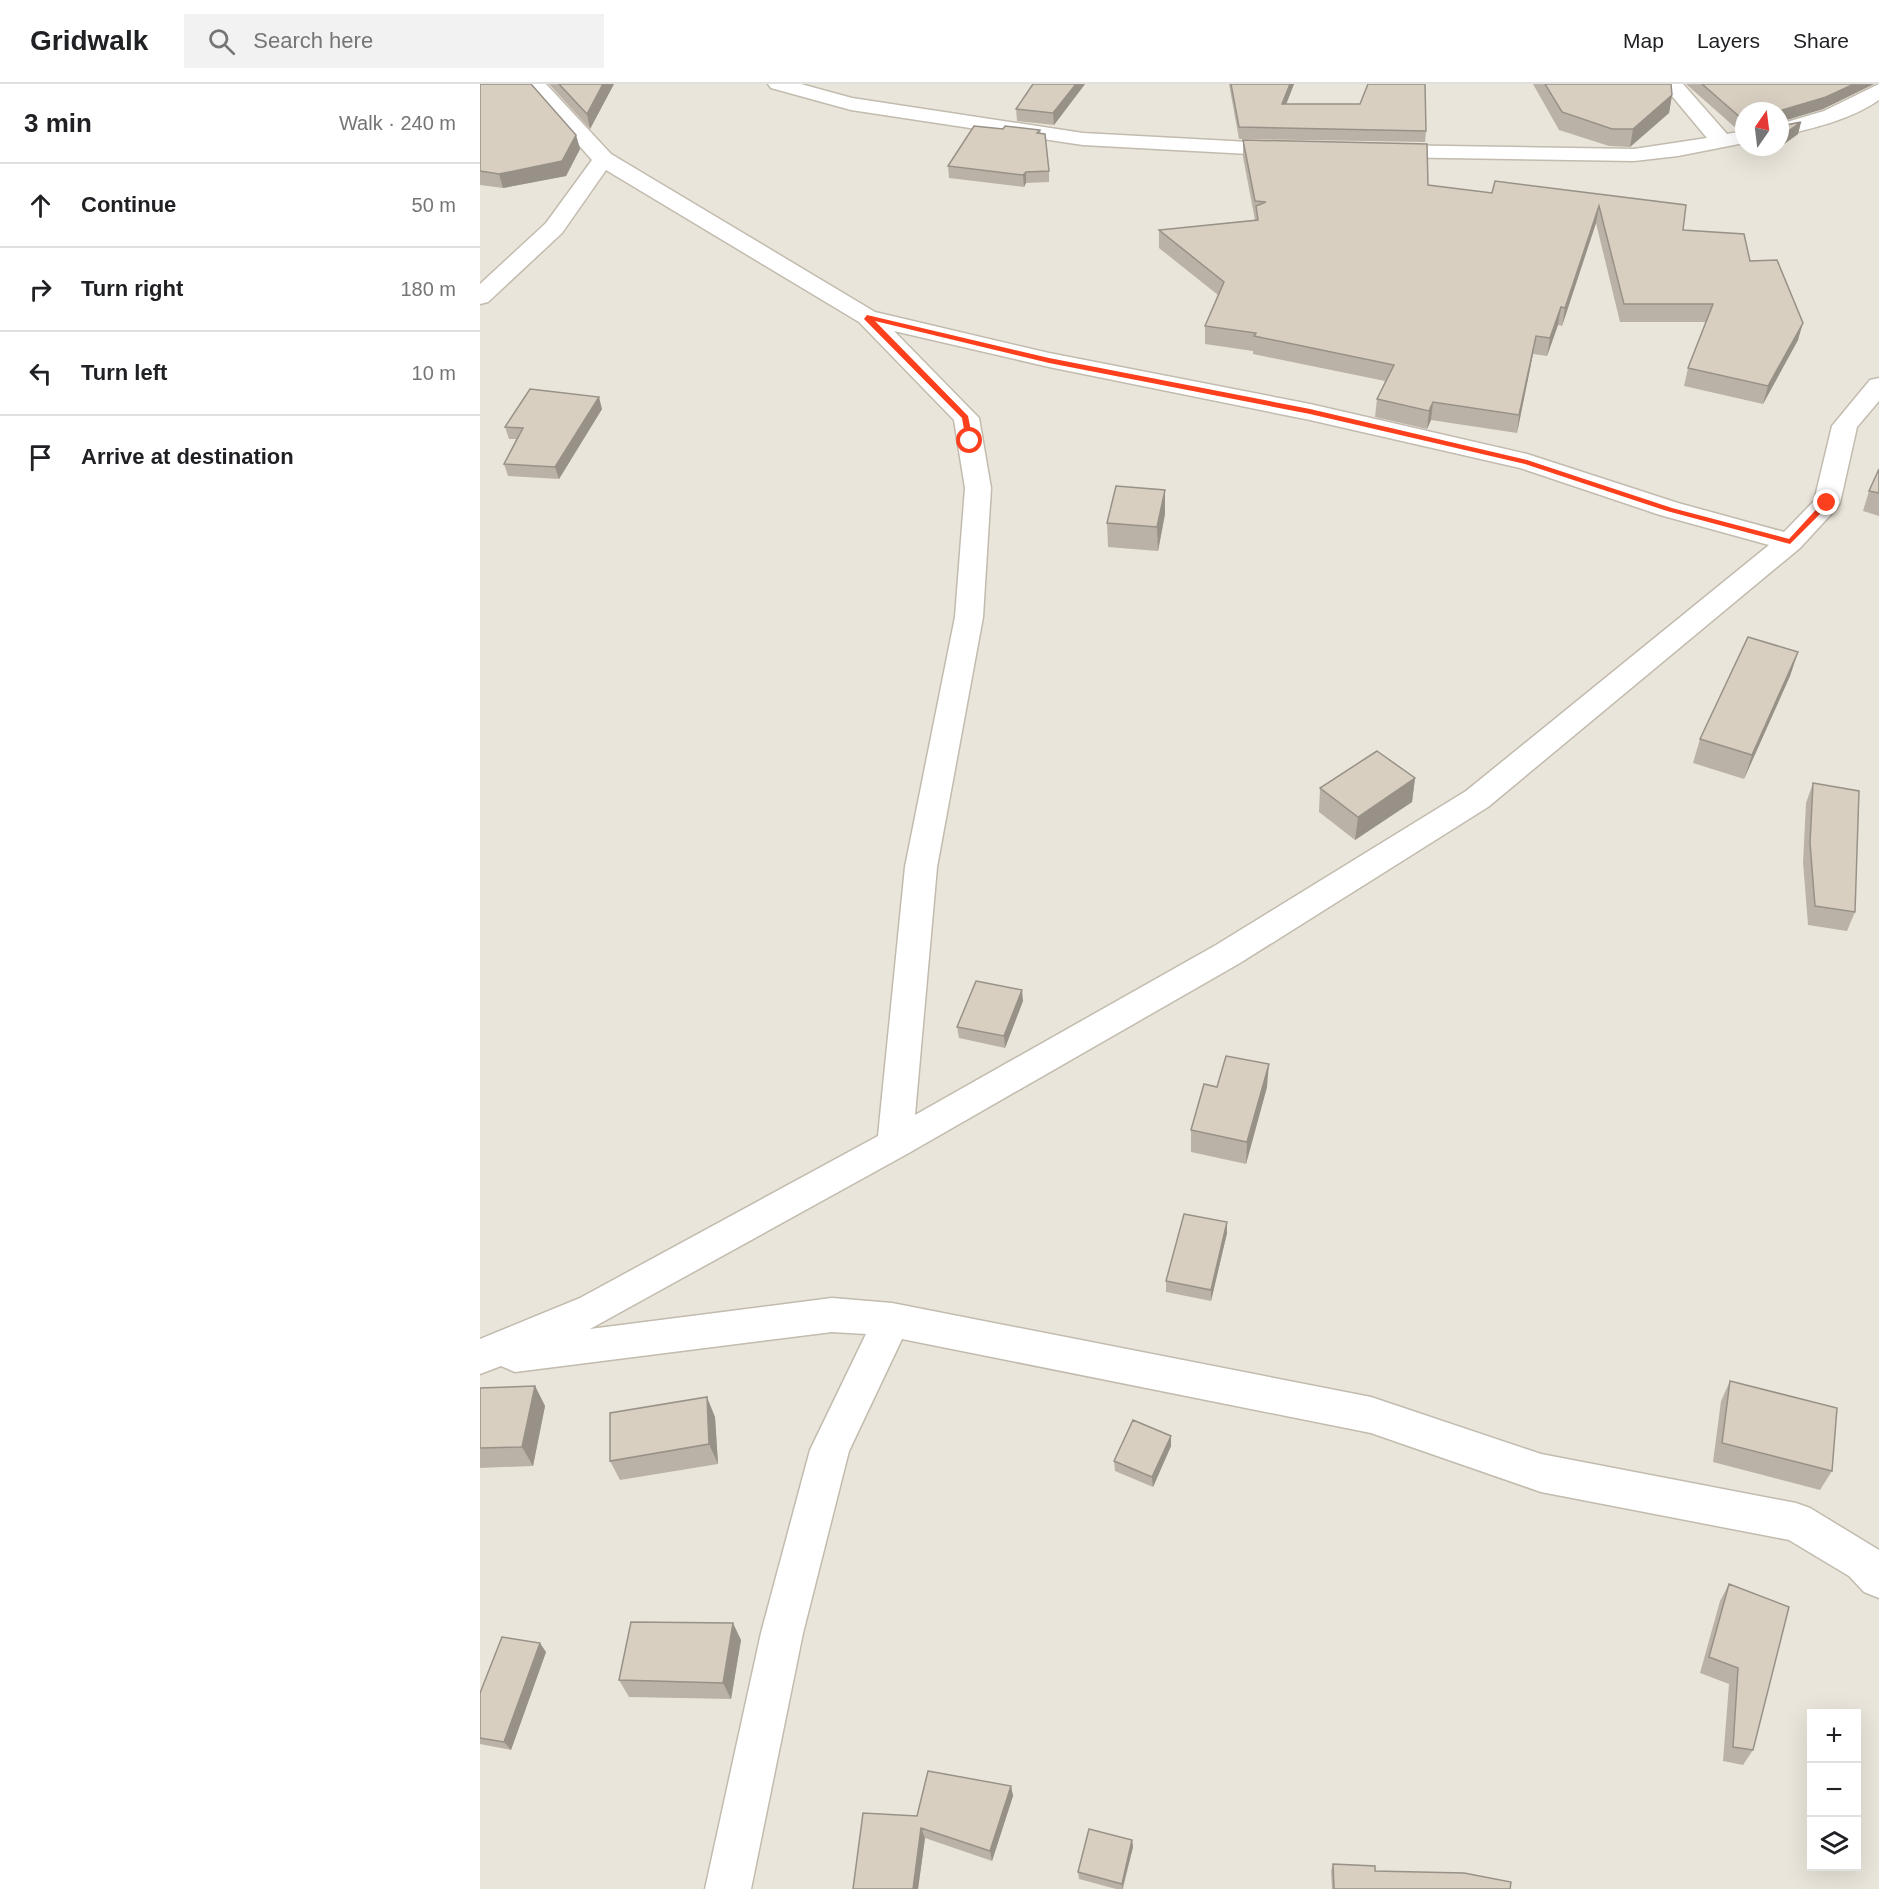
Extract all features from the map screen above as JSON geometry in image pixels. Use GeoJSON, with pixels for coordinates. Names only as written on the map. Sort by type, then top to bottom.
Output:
{"type":"FeatureCollection","features":[{"type":"Feature","properties":{"kind":"lane"},"geometry":{"type":"LineString","coordinates":[[535,84],[603,159],[867,317],[966,418],[978,488],[969,617],[921,867],[895,1144]]}},
{"type":"Feature","properties":{"kind":"lane"},"geometry":{"type":"LineString","coordinates":[[778,84],[851,104],[1083,139],[1251,150],[1310,150]]}},
{"type":"Feature","properties":{"kind":"lane"},"geometry":{"type":"LineString","coordinates":[[1672,84],[1722,142]]}},
{"type":"Feature","properties":{"kind":"lane"},"geometry":{"type":"LineString","coordinates":[[1789,128],[1815,122],[1864,101],[1879,90]]}},
{"type":"Feature","properties":{"kind":"lane"},"geometry":{"type":"LineString","coordinates":[[1358,151],[1634,155],[1735,139]]}},
{"type":"Feature","properties":{"kind":"lane"},"geometry":{"type":"LineString","coordinates":[[480,297],[554,228],[603,159]]}},
{"type":"Feature","properties":{"kind":"lane"},"geometry":{"type":"LineString","coordinates":[[867,317],[1049,360],[1310,412],[1527,462],[1669,509],[1790,542]]}},
{"type":"Feature","properties":{"kind":"lane"},"geometry":{"type":"LineString","coordinates":[[480,1358],[593,1311],[895,1144],[1228,954],[1477,799],[1790,542],[1827,503],[1845,426],[1879,385]]}},
{"type":"Feature","properties":{"kind":"lane"},"geometry":{"type":"LineString","coordinates":[[480,1358],[832,1315],[892,1320],[1371,1415],[1541,1473],[1796,1522],[1863,1562],[1879,1578]]}},
{"type":"Feature","properties":{"kind":"lane"},"geometry":{"type":"LineString","coordinates":[[728,1889],[782,1633],[830,1450],[892,1320]]}},
{"type":"Feature","properties":{"kind":"shaded area"},"geometry":{"type":"Polygon","coordinates":[[[480,84],[1879,84],[1879,1889],[480,1889],[480,84]]]}},
{"type":"Feature","properties":{"kind":"building"},"geometry":{"type":"Polygon","coordinates":[[[480,84],[531,84],[576,135],[562,161],[499,174],[480,171],[480,84]]]}},
{"type":"Feature","properties":{"kind":"building"},"geometry":{"type":"Polygon","coordinates":[[[559,84],[603,84],[587,114],[559,84]]]}},
{"type":"Feature","properties":{"kind":"building"},"geometry":{"type":"Polygon","coordinates":[[[1033,84],[1076,84],[1053,113],[1016,109],[1033,84]]]}},
{"type":"Feature","properties":{"kind":"building"},"geometry":{"type":"Polygon","coordinates":[[[1231,84],[1290,84],[1282,104],[1360,104],[1368,84],[1425,84],[1426,131],[1239,127],[1231,84]]]}},
{"type":"Feature","properties":{"kind":"building"},"geometry":{"type":"Polygon","coordinates":[[[1545,84],[1671,84],[1672,95],[1633,129],[1612,129],[1562,112],[1545,84]]]}},
{"type":"Feature","properties":{"kind":"building"},"geometry":{"type":"Polygon","coordinates":[[[1702,84],[1854,84],[1826,97],[1789,108],[1789,102],[1735,102],[1735,113],[1702,84]]]}},
{"type":"Feature","properties":{"kind":"building"},"geometry":{"type":"Polygon","coordinates":[[[1801,122],[1789,131],[1789,124],[1801,122]]]}},
{"type":"Feature","properties":{"kind":"building"},"geometry":{"type":"Polygon","coordinates":[[[974,126],[1003,129],[1005,126],[1040,130],[1037,133],[1045,134],[1049,171],[1026,172],[1023,175],[948,166],[974,126]]]}},
{"type":"Feature","properties":{"kind":"building"},"geometry":{"type":"Polygon","coordinates":[[[1243,140],[1427,144],[1428,185],[1492,193],[1495,181],[1686,205],[1683,230],[1744,234],[1750,261],[1777,260],[1803,323],[1768,386],[1688,368],[1713,304],[1624,304],[1599,206],[1565,308],[1561,307],[1550,338],[1536,336],[1519,415],[1433,402],[1429,411],[1377,399],[1394,365],[1254,336],[1256,333],[1205,326],[1224,282],[1159,230],[1258,220],[1256,206],[1266,202],[1255,201],[1243,140]]]}},
{"type":"Feature","properties":{"kind":"building"},"geometry":{"type":"Polygon","coordinates":[[[530,389],[599,397],[555,467],[504,464],[523,428],[505,427],[530,389]]]}},
{"type":"Feature","properties":{"kind":"building"},"geometry":{"type":"Polygon","coordinates":[[[1879,469],[1879,493],[1869,491],[1879,469]]]}},
{"type":"Feature","properties":{"kind":"building"},"geometry":{"type":"Polygon","coordinates":[[[1116,486],[1165,490],[1157,527],[1107,523],[1116,486]]]}},
{"type":"Feature","properties":{"kind":"building"},"geometry":{"type":"Polygon","coordinates":[[[1748,637],[1798,652],[1752,755],[1700,739],[1748,637]]]}},
{"type":"Feature","properties":{"kind":"building"},"geometry":{"type":"Polygon","coordinates":[[[1377,751],[1415,778],[1358,817],[1320,788],[1377,751]]]}},
{"type":"Feature","properties":{"kind":"building"},"geometry":{"type":"Polygon","coordinates":[[[1813,783],[1859,791],[1855,912],[1815,906],[1810,843],[1813,783]]]}},
{"type":"Feature","properties":{"kind":"building"},"geometry":{"type":"Polygon","coordinates":[[[976,981],[1022,990],[1004,1036],[957,1027],[976,981]]]}},
{"type":"Feature","properties":{"kind":"building"},"geometry":{"type":"Polygon","coordinates":[[[1226,1056],[1269,1064],[1247,1142],[1191,1130],[1204,1084],[1217,1087],[1226,1056]]]}},
{"type":"Feature","properties":{"kind":"building"},"geometry":{"type":"Polygon","coordinates":[[[1184,1214],[1227,1222],[1211,1290],[1166,1281],[1184,1214]]]}},
{"type":"Feature","properties":{"kind":"building"},"geometry":{"type":"Polygon","coordinates":[[[1730,1381],[1837,1408],[1832,1471],[1722,1443],[1730,1381]]]}},
{"type":"Feature","properties":{"kind":"building"},"geometry":{"type":"Polygon","coordinates":[[[535,1386],[522,1447],[480,1448],[480,1388],[535,1386]]]}},
{"type":"Feature","properties":{"kind":"building"},"geometry":{"type":"Polygon","coordinates":[[[707,1397],[709,1444],[610,1461],[610,1413],[707,1397]]]}},
{"type":"Feature","properties":{"kind":"building"},"geometry":{"type":"Polygon","coordinates":[[[1133,1420],[1171,1436],[1152,1477],[1114,1461],[1133,1420]]]}},
{"type":"Feature","properties":{"kind":"building"},"geometry":{"type":"Polygon","coordinates":[[[1729,1584],[1789,1607],[1753,1750],[1733,1747],[1738,1668],[1709,1657],[1729,1584]]]}},
{"type":"Feature","properties":{"kind":"building"},"geometry":{"type":"Polygon","coordinates":[[[631,1622],[733,1623],[723,1683],[619,1680],[631,1622]]]}},
{"type":"Feature","properties":{"kind":"building"},"geometry":{"type":"Polygon","coordinates":[[[502,1637],[540,1643],[504,1742],[480,1738],[480,1693],[502,1637]]]}},
{"type":"Feature","properties":{"kind":"building"},"geometry":{"type":"Polygon","coordinates":[[[928,1771],[1011,1786],[990,1851],[921,1828],[913,1889],[853,1889],[863,1813],[917,1816],[928,1771]]]}},
{"type":"Feature","properties":{"kind":"building"},"geometry":{"type":"Polygon","coordinates":[[[1089,1829],[1132,1840],[1122,1884],[1078,1872],[1089,1829]]]}},
{"type":"Feature","properties":{"kind":"building"},"geometry":{"type":"Polygon","coordinates":[[[1333,1864],[1375,1866],[1375,1871],[1464,1873],[1511,1882],[1510,1889],[1334,1889],[1333,1864]]]}},
{"type":"Feature","properties":{"kind":"route"},"geometry":{"type":"LineString","coordinates":[[970,441],[966,418],[867,317],[1049,360],[1310,412],[1527,462],[1669,509],[1790,542],[1827,503]]}}]}
